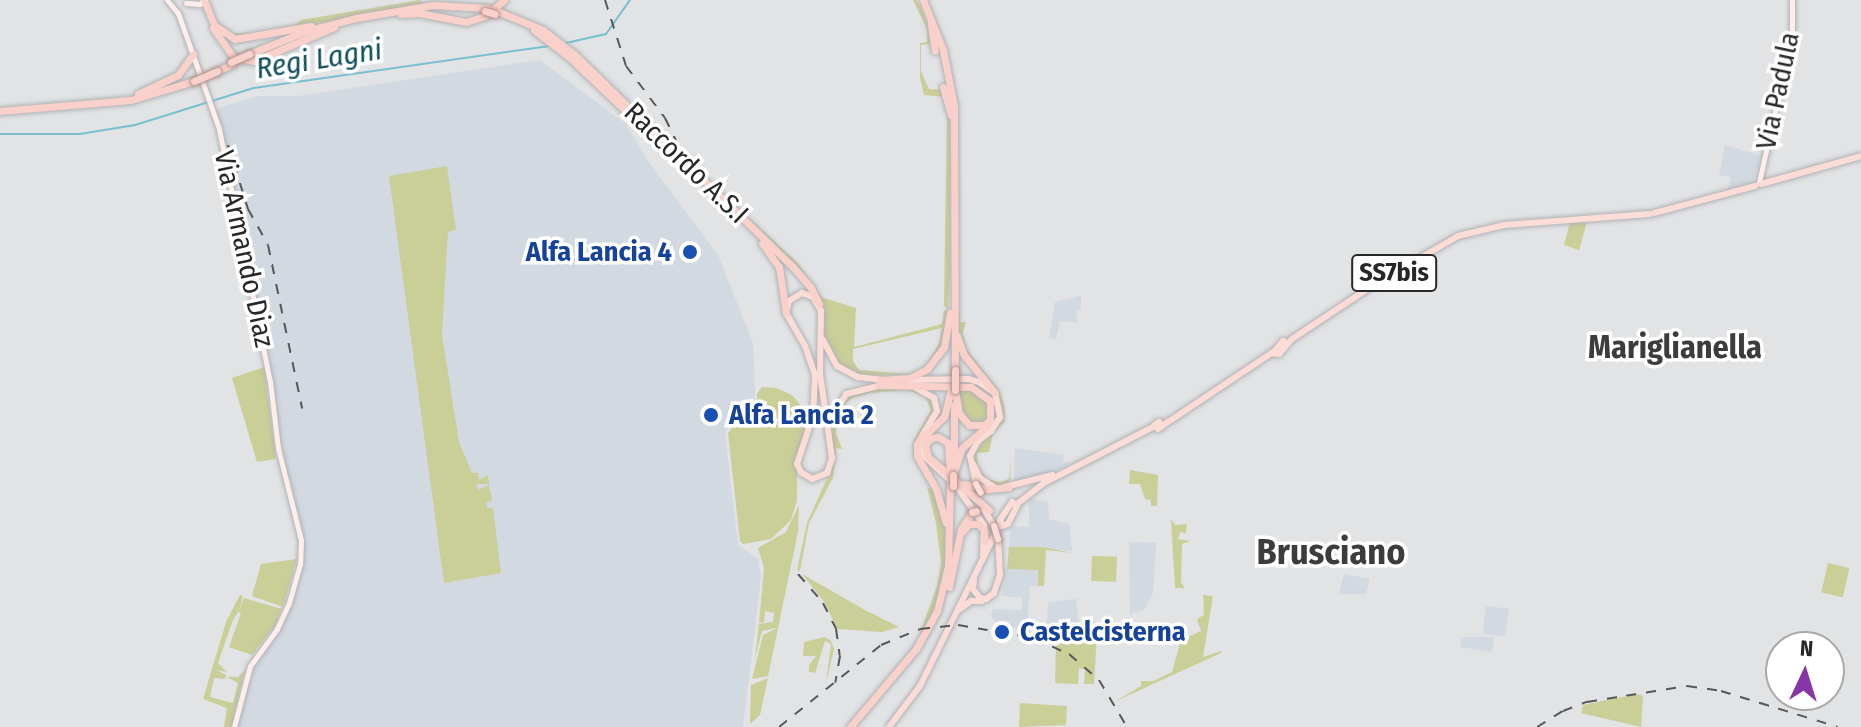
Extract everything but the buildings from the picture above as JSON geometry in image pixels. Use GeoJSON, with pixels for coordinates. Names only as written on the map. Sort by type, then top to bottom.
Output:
{"type":"FeatureCollection","features":[{"type":"Feature","properties":{"kind":"highway"},"geometry":{"type":"LineString","coordinates":[[195,1],[214,25],[235,39],[408,9],[432,8],[457,0]]}},
{"type":"Feature","properties":{"kind":"highway"},"geometry":{"type":"LineString","coordinates":[[432,8],[473,21],[504,0]]}},
{"type":"Feature","properties":{"kind":"highway"},"geometry":{"type":"LineString","coordinates":[[921,0],[940,53],[951,115],[953,481],[952,561],[947,592]]}},
{"type":"Feature","properties":{"kind":"highway"},"geometry":{"type":"LineString","coordinates":[[879,383],[910,378],[927,369],[944,347],[952,314],[954,106],[943,50],[921,0]]}},
{"type":"Feature","properties":{"kind":"highway"},"geometry":{"type":"LineString","coordinates":[[195,1],[230,53],[247,61],[260,60],[302,38],[340,25]]}},
{"type":"Feature","properties":{"kind":"highway","name":"Raccordo A.S.I"},"geometry":{"type":"LineString","coordinates":[[432,8],[496,12],[540,31],[572,56],[793,267],[811,288],[819,304]]}},
{"type":"Feature","properties":{"kind":"highway"},"geometry":{"type":"LineString","coordinates":[[250,55],[340,25],[419,9]]}},
{"type":"Feature","properties":{"kind":"highway"},"geometry":{"type":"LineString","coordinates":[[0,109],[130,98],[197,80],[306,31],[365,16]]}},
{"type":"Feature","properties":{"kind":"highway"},"geometry":{"type":"LineString","coordinates":[[931,24],[935,51]]}},
{"type":"Feature","properties":{"kind":"highway"},"geometry":{"type":"LineString","coordinates":[[130,98],[168,82],[186,66],[193,54]]}},
{"type":"Feature","properties":{"kind":"highway","name":"Raccordo A.S.I"},"geometry":{"type":"LineString","coordinates":[[572,56],[772,253],[780,272],[786,313]]}},
{"type":"Feature","properties":{"kind":"highway"},"geometry":{"type":"LineString","coordinates":[[943,87],[951,115]]}},
{"type":"Feature","properties":{"kind":"highway"},"geometry":{"type":"LineString","coordinates":[[952,314],[961,348],[995,393]]}},
{"type":"Feature","properties":{"kind":"highway"},"geometry":{"type":"LineString","coordinates":[[953,481],[962,448],[993,421],[996,408],[981,387],[958,381]]}},
{"type":"Feature","properties":{"kind":"highway"},"geometry":{"type":"LineString","coordinates":[[879,383],[971,387],[990,401],[990,420],[984,425],[969,425],[959,413],[953,390]]}},
{"type":"Feature","properties":{"kind":"highway"},"geometry":{"type":"LineString","coordinates":[[949,556],[945,518],[936,489],[917,456],[917,444],[944,417],[953,390]]}},
{"type":"Feature","properties":{"kind":"highway"},"geometry":{"type":"LineString","coordinates":[[925,639],[940,603],[949,556],[953,481],[948,443],[938,437],[931,438],[925,445],[928,457],[953,481],[988,513]]}},
{"type":"Feature","properties":{"kind":"highway"},"geometry":{"type":"LineString","coordinates":[[953,481],[981,489],[1012,486]]}},
{"type":"Feature","properties":{"kind":"highway"},"geometry":{"type":"LineString","coordinates":[[852,727],[925,639],[947,592],[965,520],[974,511],[988,513]]}},
{"type":"Feature","properties":{"kind":"highway"},"geometry":{"type":"LineString","coordinates":[[959,537],[966,526],[975,523],[983,528],[985,541]]}},
{"type":"Feature","properties":{"kind":"main road","name":"Via Armando Diaz"},"geometry":{"type":"LineString","coordinates":[[167,0],[175,8],[193,54],[197,80],[213,109],[270,381],[278,448],[301,540],[298,570],[280,624],[250,666],[234,727]]}},
{"type":"Feature","properties":{"kind":"main road","name":"Via Padula"},"geometry":{"type":"LineString","coordinates":[[1758,184],[1792,36],[1792,0]]}},
{"type":"Feature","properties":{"kind":"main road"},"geometry":{"type":"LineString","coordinates":[[175,8],[195,1]]}},
{"type":"Feature","properties":{"kind":"main road","name":"SS7bis"},"geometry":{"type":"LineString","coordinates":[[889,727],[920,686],[997,525],[1012,502],[1017,504],[1044,483],[1160,425],[1436,246],[1469,232],[1504,225],[1663,211],[1861,156]]}},
{"type":"Feature","properties":{"kind":"main road"},"geometry":{"type":"LineString","coordinates":[[797,294],[808,294],[819,304],[820,374],[832,465],[827,473],[812,479],[801,472],[797,464],[813,416],[815,375],[805,346],[786,313],[789,301],[797,294]]}},
{"type":"Feature","properties":{"kind":"main road"},"geometry":{"type":"LineString","coordinates":[[821,333],[825,350],[837,366],[879,383],[923,390],[934,398],[937,411],[922,436],[920,448],[926,459],[953,481],[984,525],[985,541],[973,589],[980,598],[986,599],[994,593],[999,579],[999,537]]}},
{"type":"Feature","properties":{"kind":"main road"},"geometry":{"type":"LineString","coordinates":[[827,425],[846,394],[879,383],[979,382],[995,393],[1000,417],[974,451],[974,468],[990,485],[1012,486],[1078,465]]}},
{"type":"Feature","properties":{"kind":"main road"},"geometry":{"type":"LineString","coordinates":[[955,615],[966,604],[987,600],[996,593],[1002,565],[997,525],[988,513],[976,484],[970,456],[972,447],[987,434]]}},
{"type":"Feature","properties":{"kind":"shaded area"},"geometry":{"type":"Polygon","coordinates":[[[540,60],[626,124],[648,161],[718,255],[753,343],[756,418],[752,423],[728,426],[725,433],[738,544],[758,559],[761,577],[743,727],[237,727],[251,671],[284,620],[304,551],[302,529],[284,466],[275,394],[216,109],[257,96],[298,96],[540,60]]]}},
{"type":"Feature","properties":{"kind":"shaded area"},"geometry":{"type":"Polygon","coordinates":[[[1725,145],[1761,156],[1753,182],[1727,191],[1731,177],[1719,175],[1725,145]]]}},
{"type":"Feature","properties":{"kind":"shaded area"},"geometry":{"type":"Polygon","coordinates":[[[1081,296],[1081,310],[1076,311],[1078,323],[1060,321],[1056,340],[1049,338],[1055,302],[1081,296]]]}},
{"type":"Feature","properties":{"kind":"shaded area"},"geometry":{"type":"Polygon","coordinates":[[[1015,448],[1064,455],[1063,462],[1072,463],[1048,474],[1014,481],[1015,448]]]}},
{"type":"Feature","properties":{"kind":"shaded area"},"geometry":{"type":"Polygon","coordinates":[[[1029,499],[1048,502],[1049,519],[1069,524],[1072,551],[1009,547],[1011,526],[1029,527],[1029,499]]]}},
{"type":"Feature","properties":{"kind":"shaded area"},"geometry":{"type":"Polygon","coordinates":[[[1129,542],[1156,543],[1153,593],[1144,610],[1130,614],[1129,542]]]}},
{"type":"Feature","properties":{"kind":"shaded area"},"geometry":{"type":"Polygon","coordinates":[[[1004,568],[1039,570],[1038,586],[1030,586],[1027,630],[998,624],[991,616],[993,609],[1022,610],[1022,598],[1003,596],[1004,568]]]}},
{"type":"Feature","properties":{"kind":"shaded area"},"geometry":{"type":"Polygon","coordinates":[[[1344,574],[1370,579],[1366,594],[1339,594],[1344,574]]]}},
{"type":"Feature","properties":{"kind":"shaded area"},"geometry":{"type":"Polygon","coordinates":[[[1076,599],[1080,632],[1052,644],[1046,639],[1048,602],[1076,599]]]}},
{"type":"Feature","properties":{"kind":"shaded area"},"geometry":{"type":"Polygon","coordinates":[[[1486,606],[1509,609],[1505,637],[1483,634],[1486,606]]]}},
{"type":"Feature","properties":{"kind":"shaded area"},"geometry":{"type":"Polygon","coordinates":[[[1461,637],[1494,637],[1492,652],[1460,647],[1461,637]]]}},
{"type":"Feature","properties":{"kind":"green space"},"geometry":{"type":"Polygon","coordinates":[[[420,0],[424,4],[245,37],[223,33],[216,21],[232,33],[255,33],[295,25],[301,20],[420,0]]]}},
{"type":"Feature","properties":{"kind":"green space"},"geometry":{"type":"Polygon","coordinates":[[[913,0],[917,0],[923,12],[935,48],[932,52],[930,44],[921,45],[921,71],[929,89],[944,90],[950,123],[950,271],[947,329],[940,352],[919,374],[864,376],[843,368],[831,355],[824,340],[820,303],[806,278],[669,145],[798,263],[821,297],[856,308],[854,347],[942,324],[944,311],[948,309],[944,306],[947,110],[945,97],[924,95],[920,78],[920,43],[927,42],[927,29],[913,0]],[[942,328],[853,349],[853,361],[859,370],[912,374],[925,367],[939,343],[942,328]]]}},
{"type":"Feature","properties":{"kind":"green space"},"geometry":{"type":"Polygon","coordinates":[[[447,166],[456,230],[448,232],[442,335],[459,442],[472,473],[478,473],[479,480],[488,475],[489,484],[476,484],[478,490],[489,485],[492,501],[486,502],[487,508],[493,508],[501,573],[444,583],[389,176],[447,166]]]}},
{"type":"Feature","properties":{"kind":"green space"},"geometry":{"type":"Polygon","coordinates":[[[1587,222],[1579,250],[1564,245],[1570,223],[1587,222]]]}},
{"type":"Feature","properties":{"kind":"green space"},"geometry":{"type":"Polygon","coordinates":[[[957,310],[960,312],[960,322],[966,322],[963,333],[966,348],[1000,392],[1005,407],[1005,422],[993,433],[989,452],[977,453],[978,466],[987,479],[1001,482],[1009,479],[1011,461],[1010,485],[996,486],[984,480],[975,467],[974,453],[1002,417],[1003,408],[995,390],[972,363],[959,337],[957,310]]]}},
{"type":"Feature","properties":{"kind":"green space"},"geometry":{"type":"Polygon","coordinates":[[[264,367],[276,459],[257,462],[232,378],[264,367]]]}},
{"type":"Feature","properties":{"kind":"green space"},"geometry":{"type":"Polygon","coordinates":[[[957,385],[987,397],[991,415],[977,426],[963,417],[957,385]]]}},
{"type":"Feature","properties":{"kind":"green space"},"geometry":{"type":"Polygon","coordinates":[[[762,387],[776,388],[792,395],[803,408],[806,427],[797,456],[797,500],[791,520],[771,539],[743,544],[740,541],[728,433],[732,428],[758,422],[757,394],[762,387]]]}},
{"type":"Feature","properties":{"kind":"green space"},"geometry":{"type":"Polygon","coordinates":[[[868,388],[911,389],[923,392],[930,396],[936,408],[916,447],[944,517],[946,551],[942,551],[947,553],[941,592],[923,635],[920,633],[937,586],[941,562],[927,487],[930,489],[929,483],[913,451],[914,440],[931,410],[925,396],[907,390],[870,393],[841,406],[836,433],[842,449],[836,448],[833,478],[809,523],[800,571],[797,570],[807,523],[833,465],[831,421],[843,399],[868,388]]]}},
{"type":"Feature","properties":{"kind":"green space"},"geometry":{"type":"Polygon","coordinates":[[[1130,470],[1158,475],[1157,506],[1151,506],[1151,500],[1145,499],[1140,484],[1129,484],[1130,470]]]}},
{"type":"Feature","properties":{"kind":"green space"},"geometry":{"type":"Polygon","coordinates":[[[799,505],[798,532],[768,676],[752,679],[763,635],[777,628],[762,631],[755,658],[759,624],[773,622],[774,613],[765,611],[764,622],[759,623],[764,568],[758,548],[786,532],[799,505]]]}},
{"type":"Feature","properties":{"kind":"green space"},"geometry":{"type":"Polygon","coordinates":[[[1171,519],[1175,525],[1187,524],[1186,533],[1180,532],[1178,539],[1190,541],[1182,544],[1181,583],[1185,588],[1175,588],[1171,519]]]}},
{"type":"Feature","properties":{"kind":"green space"},"geometry":{"type":"Polygon","coordinates":[[[1009,547],[1043,547],[1072,553],[1046,550],[1044,586],[1038,586],[1038,570],[1007,569],[1009,547]]]}},
{"type":"Feature","properties":{"kind":"green space"},"geometry":{"type":"Polygon","coordinates":[[[1092,556],[1117,557],[1116,582],[1091,581],[1092,556]]]}},
{"type":"Feature","properties":{"kind":"green space"},"geometry":{"type":"Polygon","coordinates":[[[297,559],[283,607],[252,596],[261,564],[297,559]]]}},
{"type":"Feature","properties":{"kind":"green space"},"geometry":{"type":"Polygon","coordinates":[[[1828,563],[1849,568],[1843,597],[1821,592],[1828,563]]]}},
{"type":"Feature","properties":{"kind":"green space"},"geometry":{"type":"Polygon","coordinates":[[[802,574],[899,627],[882,632],[837,629],[825,603],[802,574]]]}},
{"type":"Feature","properties":{"kind":"green space"},"geometry":{"type":"Polygon","coordinates":[[[240,595],[243,596],[239,611],[244,598],[282,609],[274,627],[252,655],[229,647],[241,613],[238,612],[233,620],[218,663],[227,672],[216,670],[226,675],[225,679],[214,678],[210,697],[233,703],[238,683],[227,677],[238,677],[245,670],[231,727],[224,727],[227,708],[203,699],[226,622],[240,595]]]}},
{"type":"Feature","properties":{"kind":"green space"},"geometry":{"type":"Polygon","coordinates":[[[1203,595],[1213,596],[1203,657],[1221,653],[1116,701],[1141,686],[1141,681],[1153,681],[1172,672],[1181,640],[1201,631],[1197,619],[1204,615],[1203,595]]]}},
{"type":"Feature","properties":{"kind":"green space"},"geometry":{"type":"Polygon","coordinates":[[[1097,632],[1094,684],[1084,684],[1085,669],[1079,668],[1078,684],[1055,683],[1056,646],[1081,635],[1081,641],[1085,641],[1097,632]]]}},
{"type":"Feature","properties":{"kind":"green space"},"geometry":{"type":"Polygon","coordinates":[[[825,637],[831,641],[834,649],[826,683],[831,644],[825,641],[815,673],[809,672],[809,665],[816,656],[803,656],[804,642],[825,637]]]}},
{"type":"Feature","properties":{"kind":"green space"},"geometry":{"type":"Polygon","coordinates":[[[768,678],[760,715],[750,724],[751,685],[768,678]]]}},
{"type":"Feature","properties":{"kind":"green space"},"geometry":{"type":"Polygon","coordinates":[[[1637,694],[1643,696],[1641,727],[1581,713],[1583,705],[1637,694]]]}},
{"type":"Feature","properties":{"kind":"green space"},"geometry":{"type":"Polygon","coordinates":[[[1020,703],[1067,706],[1066,725],[1019,727],[1020,703]]]}},
{"type":"Feature","properties":{"kind":"waterway","name":"Regi Lagni"},"geometry":{"type":"LineString","coordinates":[[566,43],[606,34],[630,0]]}},
{"type":"Feature","properties":{"kind":"waterway","name":"Regi Lagni"},"geometry":{"type":"LineString","coordinates":[[0,134],[80,134],[135,125],[254,88],[548,46]]}},
{"type":"Feature","properties":{"kind":"railway"},"geometry":{"type":"LineString","coordinates":[[605,0],[626,66],[665,118],[676,141]]}},
{"type":"Feature","properties":{"kind":"railway"},"geometry":{"type":"LineString","coordinates":[[228,145],[248,209],[268,245],[302,408]]}},
{"type":"Feature","properties":{"kind":"railway"},"geometry":{"type":"LineString","coordinates":[[798,574],[823,603],[836,629],[840,656],[835,683]]}},
{"type":"Feature","properties":{"kind":"railway"},"geometry":{"type":"LineString","coordinates":[[779,727],[881,645],[920,629],[958,625],[1034,638],[1069,654],[1099,680],[1127,727]]}},
{"type":"Feature","properties":{"kind":"railway"},"geometry":{"type":"LineString","coordinates":[[1537,727],[1563,711],[1587,702],[1687,686],[1721,691],[1838,727]]}},
{"type":"Feature","properties":{"kind":"place","name":"Alfa Lancia 4"},"geometry":{"type":"Point","coordinates":[690,252]}},
{"type":"Feature","properties":{"kind":"place","name":"Alfa Lancia 2"},"geometry":{"type":"Point","coordinates":[711,415]}},
{"type":"Feature","properties":{"kind":"place","name":"Castelcisterna"},"geometry":{"type":"Point","coordinates":[1002,632]}},
{"type":"Feature","properties":{"kind":"district","name":"Mariglianella"},"geometry":{"type":"Point","coordinates":[1675,347]}},
{"type":"Feature","properties":{"kind":"district","name":"Brusciano"},"geometry":{"type":"Point","coordinates":[1331,553]}}]}
